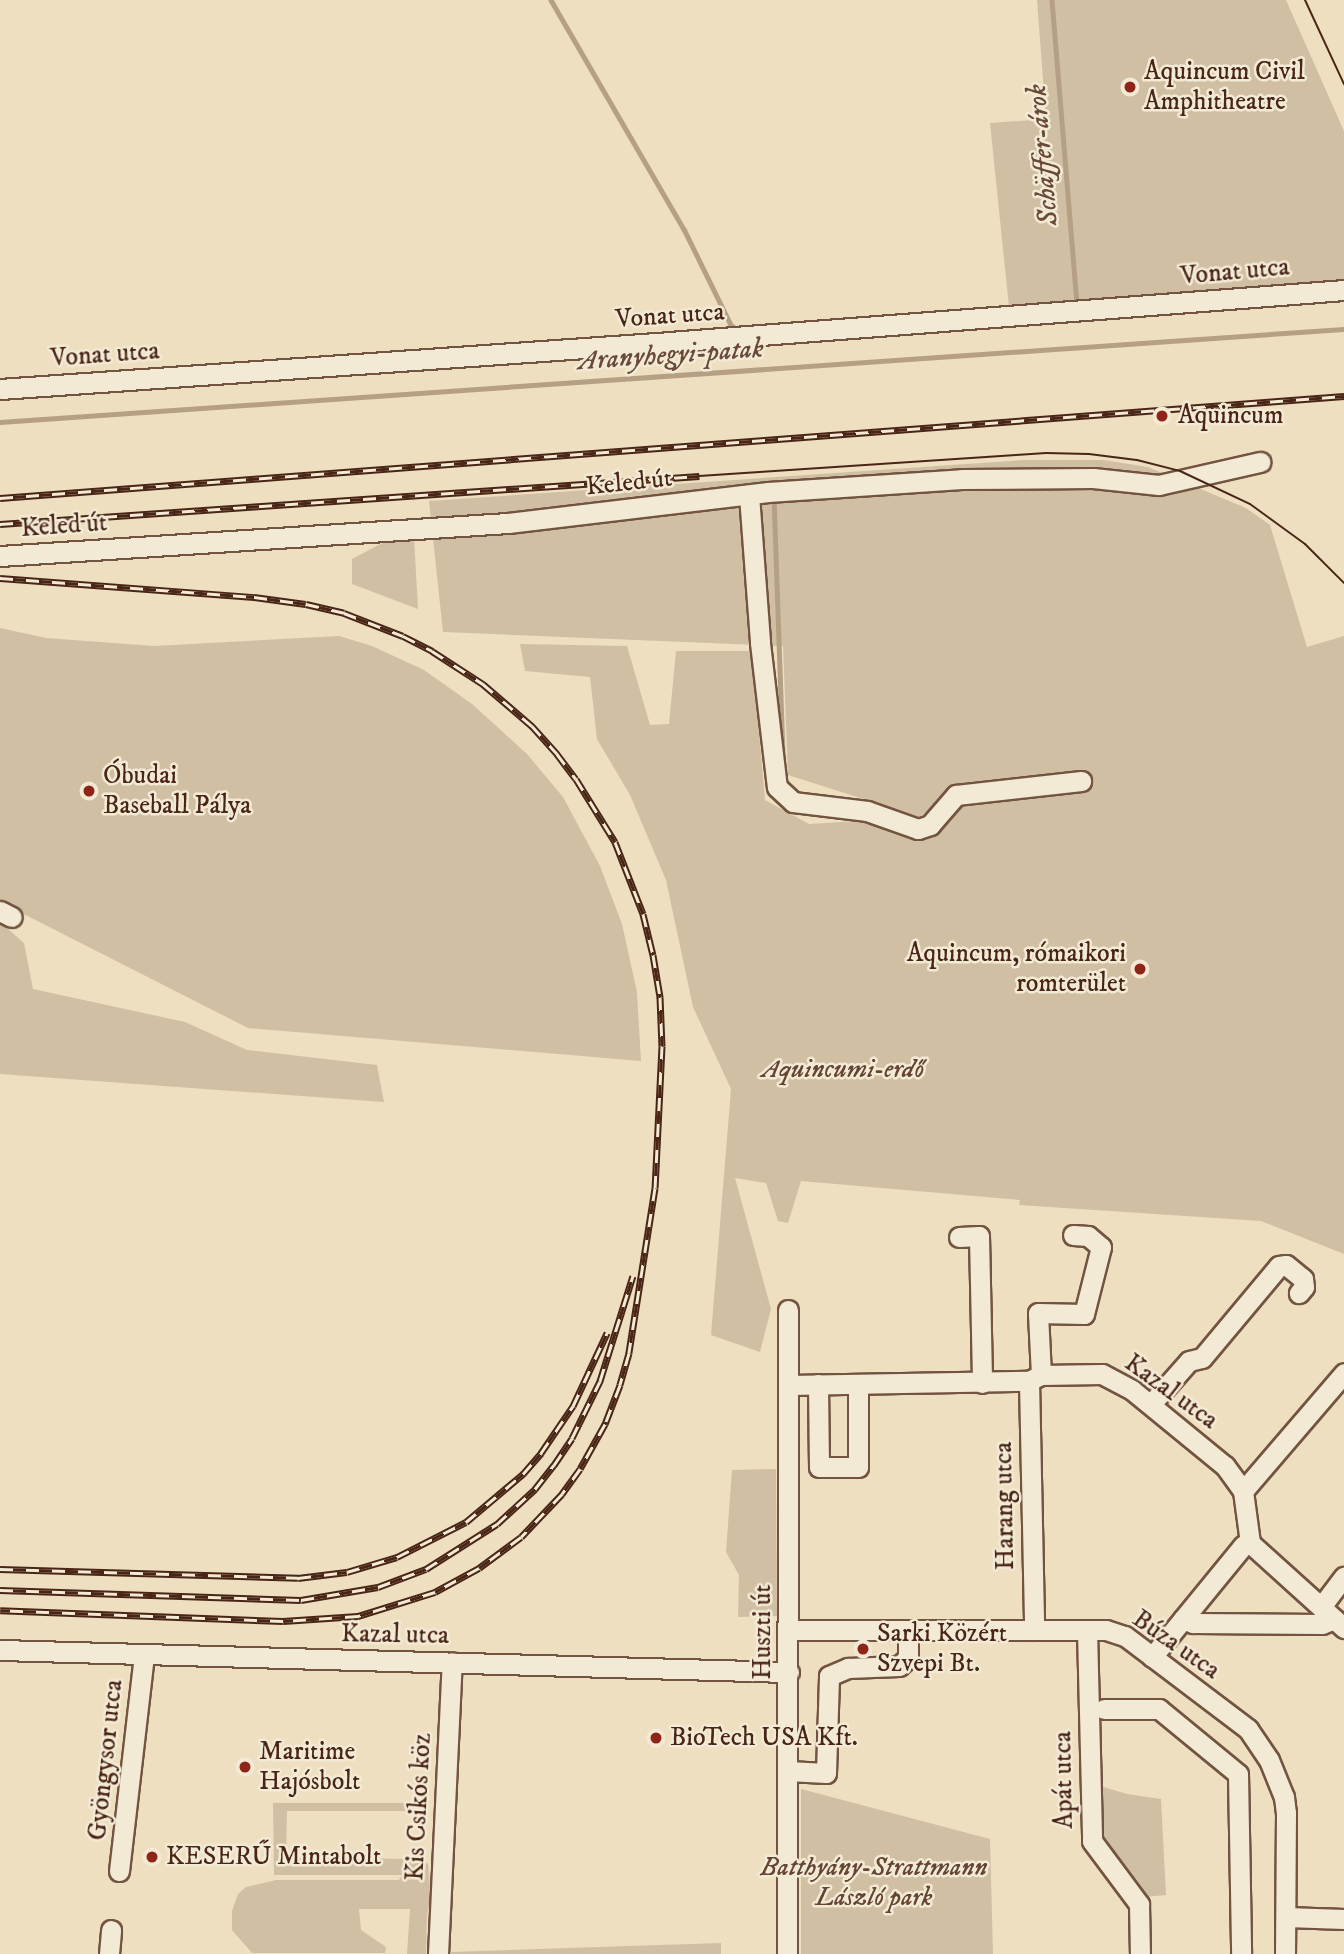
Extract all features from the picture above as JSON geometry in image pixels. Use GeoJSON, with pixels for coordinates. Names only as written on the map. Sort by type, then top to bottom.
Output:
{"type":"FeatureCollection","features":[{"type":"Feature","properties":{"kind":"street","name":"Vonat utca"},"geometry":{"type":"LineString","coordinates":[[0,389],[670,342],[1344,290]]}},
{"type":"Feature","properties":{"kind":"street","name":"Keled út"},"geometry":{"type":"LineString","coordinates":[[0,556],[508,523],[767,493],[1024,477],[1093,478],[1159,485],[1259,462]]}},
{"type":"Feature","properties":{"kind":"street"},"geometry":{"type":"LineString","coordinates":[[767,493],[760,643],[777,788],[793,802],[837,805],[867,811],[918,829],[930,825],[956,795],[1081,781]]}},
{"type":"Feature","properties":{"kind":"street","name":"Harang utca"},"geometry":{"type":"LineString","coordinates":[[1034,1630],[1035,1378],[1038,1313],[1084,1314],[1101,1247],[1088,1236],[1073,1235]]}},
{"type":"Feature","properties":{"kind":"street"},"geometry":{"type":"LineString","coordinates":[[958,1237],[979,1236],[982,1382]]}},
{"type":"Feature","properties":{"kind":"street"},"geometry":{"type":"LineString","coordinates":[[1151,1404],[1189,1362],[1202,1358],[1279,1266],[1286,1265],[1303,1279],[1304,1287],[1299,1293]]}},
{"type":"Feature","properties":{"kind":"street","name":"Huszti út"},"geometry":{"type":"LineString","coordinates":[[787,1954],[788,1310]]}},
{"type":"Feature","properties":{"kind":"street"},"geometry":{"type":"LineString","coordinates":[[1243,1491],[1344,1373]]}},
{"type":"Feature","properties":{"kind":"street","name":"Kazal utca"},"geometry":{"type":"LineString","coordinates":[[789,1385],[982,1382],[1102,1374],[1151,1404],[1225,1465],[1243,1491],[1250,1543]]}},
{"type":"Feature","properties":{"kind":"street"},"geometry":{"type":"LineString","coordinates":[[818,1384],[819,1467],[858,1467],[858,1384]]}},
{"type":"Feature","properties":{"kind":"street"},"geometry":{"type":"LineString","coordinates":[[1152,1657],[1243,1546],[1250,1543],[1333,1618]]}},
{"type":"Feature","properties":{"kind":"street"},"geometry":{"type":"LineString","coordinates":[[1183,1619],[1193,1623],[1322,1624],[1333,1618],[1344,1577]]}},
{"type":"Feature","properties":{"kind":"street","name":"Búza utca"},"geometry":{"type":"LineString","coordinates":[[789,1630],[1087,1630],[1118,1633],[1248,1729],[1269,1760],[1285,1805],[1285,1954]]}},
{"type":"Feature","properties":{"kind":"street"},"geometry":{"type":"LineString","coordinates":[[788,1771],[826,1773],[829,1676],[848,1668],[899,1666],[908,1658],[908,1630]]}},
{"type":"Feature","properties":{"kind":"street","name":"Apát utca"},"geometry":{"type":"LineString","coordinates":[[1087,1630],[1091,1841],[1139,1904],[1140,1954]]}},
{"type":"Feature","properties":{"kind":"street","name":"Kazal utca"},"geometry":{"type":"LineString","coordinates":[[0,1650],[789,1672]]}},
{"type":"Feature","properties":{"kind":"street","name":"Gyöngysor utca"},"geometry":{"type":"LineString","coordinates":[[119,1871],[144,1655]]}},
{"type":"Feature","properties":{"kind":"street","name":"Kis Csikós köz"},"geometry":{"type":"LineString","coordinates":[[438,1954],[452,1662]]}},
{"type":"Feature","properties":{"kind":"street"},"geometry":{"type":"LineString","coordinates":[[1104,1709],[1159,1709],[1238,1774],[1241,1954]]}},
{"type":"Feature","properties":{"kind":"street"},"geometry":{"type":"LineString","coordinates":[[1238,1774],[1269,1760]]}},
{"type":"Feature","properties":{"kind":"street"},"geometry":{"type":"LineString","coordinates":[[1286,1917],[1344,1919]]}},
{"type":"Feature","properties":{"kind":"street"},"geometry":{"type":"LineString","coordinates":[[109,1954],[111,1930]]}},
{"type":"Feature","properties":{"kind":"green space"},"geometry":{"type":"Polygon","coordinates":[[[1037,0],[1286,0],[1344,131],[1344,281],[1009,307],[990,123],[1046,119],[1037,0]]]}},
{"type":"Feature","properties":{"kind":"green space","name":"Aquincumi-erdő"},"geometry":{"type":"Polygon","coordinates":[[[1025,460],[1103,460],[1148,467],[1246,508],[1270,525],[1307,647],[1344,636],[1344,1254],[1261,1221],[1019,1205],[1020,1200],[801,1181],[788,1223],[778,1221],[766,1183],[735,1178],[771,1309],[760,1352],[711,1335],[731,1089],[693,1007],[666,880],[630,795],[597,739],[590,677],[525,671],[520,644],[627,646],[650,725],[669,724],[676,651],[752,651],[765,800],[809,824],[857,821],[861,815],[925,832],[953,789],[920,817],[788,775],[783,646],[443,632],[429,501],[1025,460]]]}},
{"type":"Feature","properties":{"kind":"green space"},"geometry":{"type":"Polygon","coordinates":[[[394,537],[414,537],[418,609],[352,584],[352,559],[394,537]]]}},
{"type":"Feature","properties":{"kind":"green space"},"geometry":{"type":"Polygon","coordinates":[[[0,628],[46,638],[154,646],[339,636],[372,646],[424,670],[472,704],[527,754],[563,797],[600,866],[622,924],[637,992],[641,1061],[248,1028],[0,902],[0,628]]]}},
{"type":"Feature","properties":{"kind":"green space"},"geometry":{"type":"Polygon","coordinates":[[[0,922],[24,943],[33,989],[185,1022],[247,1050],[377,1065],[384,1102],[0,1074],[0,922]]]}},
{"type":"Feature","properties":{"kind":"green space"},"geometry":{"type":"Polygon","coordinates":[[[776,1469],[777,1616],[738,1617],[739,1575],[726,1552],[732,1470],[776,1469]]]}},
{"type":"Feature","properties":{"kind":"green space"},"geometry":{"type":"Polygon","coordinates":[[[1100,1786],[1127,1794],[1161,1799],[1166,1895],[1144,1897],[1102,1838],[1100,1786]]]}},
{"type":"Feature","properties":{"kind":"green space","name":"Batthyány-Strattmann László park"},"geometry":{"type":"Polygon","coordinates":[[[801,1789],[990,1839],[993,1954],[801,1954],[801,1789]]]}},
{"type":"Feature","properties":{"kind":"green space"},"geometry":{"type":"Polygon","coordinates":[[[273,1803],[419,1803],[419,1811],[287,1811],[286,1858],[420,1859],[420,1864],[428,1863],[431,1899],[427,1915],[426,1954],[407,1954],[410,1909],[359,1909],[361,1930],[386,1947],[385,1953],[252,1953],[232,1930],[232,1911],[238,1894],[246,1887],[276,1880],[399,1880],[402,1875],[274,1875],[273,1803]]]}},
{"type":"Feature","properties":{"kind":"green space"},"geometry":{"type":"Polygon","coordinates":[[[721,1943],[721,1954],[451,1954],[451,1952],[721,1943]]]}},
{"type":"Feature","properties":{"kind":"waterway"},"geometry":{"type":"LineString","coordinates":[[551,0],[684,229],[731,325],[738,330]]}},
{"type":"Feature","properties":{"kind":"waterway","name":"Schäffer-árok"},"geometry":{"type":"LineString","coordinates":[[1052,0],[1077,306]]}},
{"type":"Feature","properties":{"kind":"waterway","name":"Aranyhegyi-patak"},"geometry":{"type":"LineString","coordinates":[[0,422],[1344,329]]}},
{"type":"Feature","properties":{"kind":"waterway"},"geometry":{"type":"LineString","coordinates":[[774,497],[783,758]]}},
{"type":"Feature","properties":{"kind":"tram line"},"geometry":{"type":"LineString","coordinates":[[1305,0],[1344,84]]}},
{"type":"Feature","properties":{"kind":"tram line"},"geometry":{"type":"LineString","coordinates":[[699,476],[1046,453],[1089,454],[1137,460],[1180,471],[1250,504],[1305,544],[1344,583]]}},
{"type":"Feature","properties":{"kind":"railway"},"geometry":{"type":"LineString","coordinates":[[0,498],[1344,396]]}},
{"type":"Feature","properties":{"kind":"railway"},"geometry":{"type":"LineString","coordinates":[[0,524],[699,476]]}},
{"type":"Feature","properties":{"kind":"railway"},"geometry":{"type":"LineString","coordinates":[[0,578],[254,597],[306,604],[344,613],[403,636],[483,684],[532,726],[557,754],[576,779],[615,842],[643,914],[653,955],[660,997],[662,1046],[655,1188],[629,1353],[620,1385],[605,1424],[580,1469],[562,1494],[521,1537],[479,1568],[435,1592],[358,1616],[283,1621],[0,1610]]}},
{"type":"Feature","properties":{"kind":"railway"},"geometry":{"type":"LineString","coordinates":[[0,1590],[301,1600],[378,1587],[426,1569],[497,1524],[535,1489],[554,1465],[572,1438],[600,1381],[633,1276]]}},
{"type":"Feature","properties":{"kind":"railway"},"geometry":{"type":"LineString","coordinates":[[0,1569],[298,1578],[347,1572],[397,1557],[466,1522],[523,1474],[573,1406],[607,1333]]}},
{"type":"Feature","properties":{"kind":"place","name":"Aquincum Civil Amphitheatre"},"geometry":{"type":"Point","coordinates":[1130,87]}},
{"type":"Feature","properties":{"kind":"place","name":"Aquincum"},"geometry":{"type":"Point","coordinates":[1162,416]}},
{"type":"Feature","properties":{"kind":"place","name":"Óbudai Baseball Pálya"},"geometry":{"type":"Point","coordinates":[89,791]}},
{"type":"Feature","properties":{"kind":"place","name":"Aquincum, rómaikori romterület"},"geometry":{"type":"Point","coordinates":[1140,969]}},
{"type":"Feature","properties":{"kind":"place","name":"Sarki Közért Szvepi Bt."},"geometry":{"type":"Point","coordinates":[863,1649]}},
{"type":"Feature","properties":{"kind":"place","name":"BioTech USA Kft."},"geometry":{"type":"Point","coordinates":[656,1738]}},
{"type":"Feature","properties":{"kind":"place","name":"Maritime Hajósbolt"},"geometry":{"type":"Point","coordinates":[245,1767]}},
{"type":"Feature","properties":{"kind":"place","name":"KESERŰ Mintabolt"},"geometry":{"type":"Point","coordinates":[152,1857]}}]}
